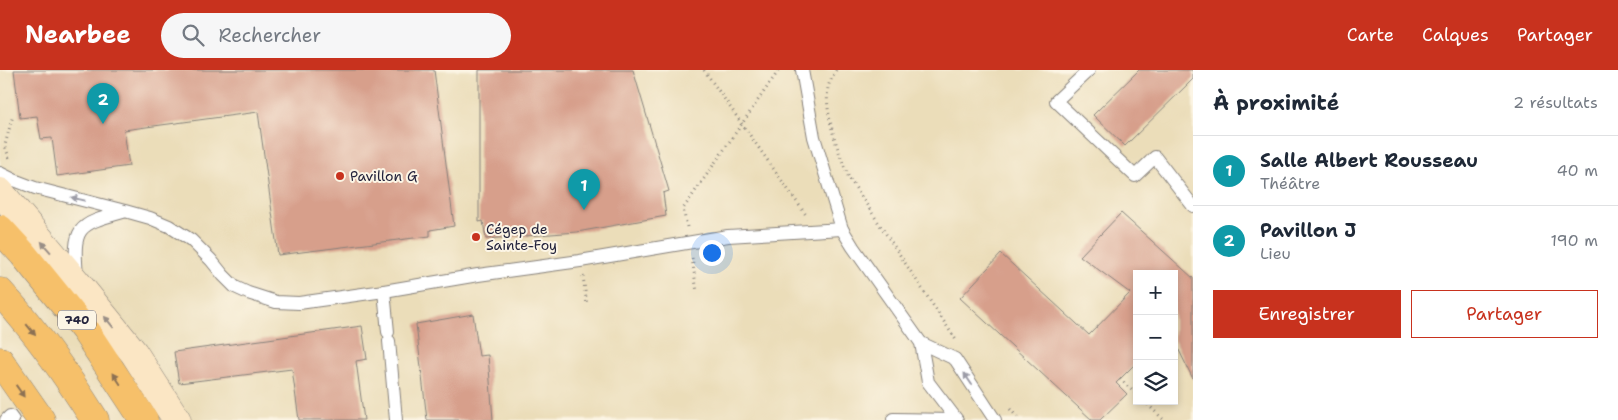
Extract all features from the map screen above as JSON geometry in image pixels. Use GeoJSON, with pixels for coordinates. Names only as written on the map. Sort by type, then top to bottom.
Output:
{"type":"FeatureCollection","features":[{"type":"Feature","properties":{"kind":"highway","name":"740"},"geometry":{"type":"LineString","coordinates":[[0,229],[23,254],[84,329],[144,420]]}},
{"type":"Feature","properties":{"kind":"highway"},"geometry":{"type":"LineString","coordinates":[[0,292],[33,331],[95,420]]}},
{"type":"Feature","properties":{"kind":"highway"},"geometry":{"type":"LineString","coordinates":[[0,361],[41,420]]}},
{"type":"Feature","properties":{"kind":"main road"},"geometry":{"type":"LineString","coordinates":[[7,186],[78,284],[134,353],[177,420]]}},
{"type":"Feature","properties":{"kind":"lane"},"geometry":{"type":"LineString","coordinates":[[802,70],[814,137],[842,228],[853,247],[921,343],[928,382],[957,420]]}},
{"type":"Feature","properties":{"kind":"lane"},"geometry":{"type":"LineString","coordinates":[[1089,70],[1056,101],[1135,176],[1155,157],[1193,206]]}},
{"type":"Feature","properties":{"kind":"lane"},"geometry":{"type":"LineString","coordinates":[[0,172],[7,186],[35,188],[150,218],[169,226],[191,240],[236,287],[261,298],[276,302],[299,303],[384,291],[728,236],[842,228]]}},
{"type":"Feature","properties":{"kind":"lane"},"geometry":{"type":"LineString","coordinates":[[78,284],[75,253],[77,236],[84,226],[94,220],[125,211]]}},
{"type":"Feature","properties":{"kind":"lane"},"geometry":{"type":"LineString","coordinates":[[384,291],[396,420]]}},
{"type":"Feature","properties":{"kind":"lane"},"geometry":{"type":"LineString","coordinates":[[921,343],[955,359],[996,420]]}},
{"type":"Feature","properties":{"kind":"lane"},"geometry":{"type":"LineString","coordinates":[[6,420],[10,416],[13,420]]}},
{"type":"Feature","properties":{"kind":"lane"},"geometry":{"type":"LineString","coordinates":[[893,419],[953,420]]}},
{"type":"Feature","properties":{"kind":"path"},"geometry":{"type":"LineString","coordinates":[[704,70],[816,230]]}},
{"type":"Feature","properties":{"kind":"path"},"geometry":{"type":"LineString","coordinates":[[697,292],[690,242],[683,210],[779,70]]}},
{"type":"Feature","properties":{"kind":"path"},"geometry":{"type":"LineString","coordinates":[[836,70],[828,87],[828,103],[842,163],[849,178],[961,348]]}},
{"type":"Feature","properties":{"kind":"path"},"geometry":{"type":"LineString","coordinates":[[7,186],[5,145],[13,116]]}},
{"type":"Feature","properties":{"kind":"path"},"geometry":{"type":"LineString","coordinates":[[580,261],[587,305]]}},
{"type":"Feature","properties":{"kind":"path"},"geometry":{"type":"LineString","coordinates":[[1120,379],[1133,391]]}},
{"type":"Feature","properties":{"kind":"path"},"geometry":{"type":"LineString","coordinates":[[1007,405],[1020,420]]}},
{"type":"Feature","properties":{"kind":"path"},"geometry":{"type":"LineString","coordinates":[[1148,405],[1164,420]]}},
{"type":"Feature","properties":{"kind":"building"},"geometry":{"type":"Polygon","coordinates":[[[14,70],[434,70],[454,226],[430,230],[430,236],[278,255],[258,112],[124,130],[129,166],[57,176],[52,138],[41,139],[37,116],[20,118],[14,70]]]}},
{"type":"Feature","properties":{"kind":"building"},"geometry":{"type":"Polygon","coordinates":[[[479,70],[633,70],[669,191],[663,193],[666,216],[577,232],[486,239],[483,221],[479,222],[479,70]]]}},
{"type":"Feature","properties":{"kind":"building"},"geometry":{"type":"Polygon","coordinates":[[[1139,70],[1193,70],[1193,79],[1125,146],[1093,115],[1139,70]]]}},
{"type":"Feature","properties":{"kind":"building"},"geometry":{"type":"Polygon","coordinates":[[[1121,213],[1193,278],[1193,379],[1178,348],[1178,270],[1133,270],[1133,366],[1116,383],[1127,394],[1100,420],[1092,420],[960,298],[1001,254],[1089,335],[1130,293],[1080,256],[1121,213]]]}},
{"type":"Feature","properties":{"kind":"building"},"geometry":{"type":"Polygon","coordinates":[[[473,314],[479,356],[488,355],[493,420],[427,420],[416,324],[473,314]]]}},
{"type":"Feature","properties":{"kind":"building"},"geometry":{"type":"Polygon","coordinates":[[[362,326],[367,359],[356,361],[364,420],[299,420],[292,369],[179,383],[174,352],[362,326]]]}},
{"type":"Feature","properties":{"kind":"place","name":"Pavillon J"},"geometry":{"type":"Point","coordinates":[103,124]}},
{"type":"Feature","properties":{"kind":"place","name":"Pavillon G"},"geometry":{"type":"Point","coordinates":[340,176]}},
{"type":"Feature","properties":{"kind":"place","name":"Salle Albert Rousseau"},"geometry":{"type":"Point","coordinates":[584,210]}},
{"type":"Feature","properties":{"kind":"place","name":"Cégep de Sainte-Foy"},"geometry":{"type":"Point","coordinates":[476,237]}}]}
